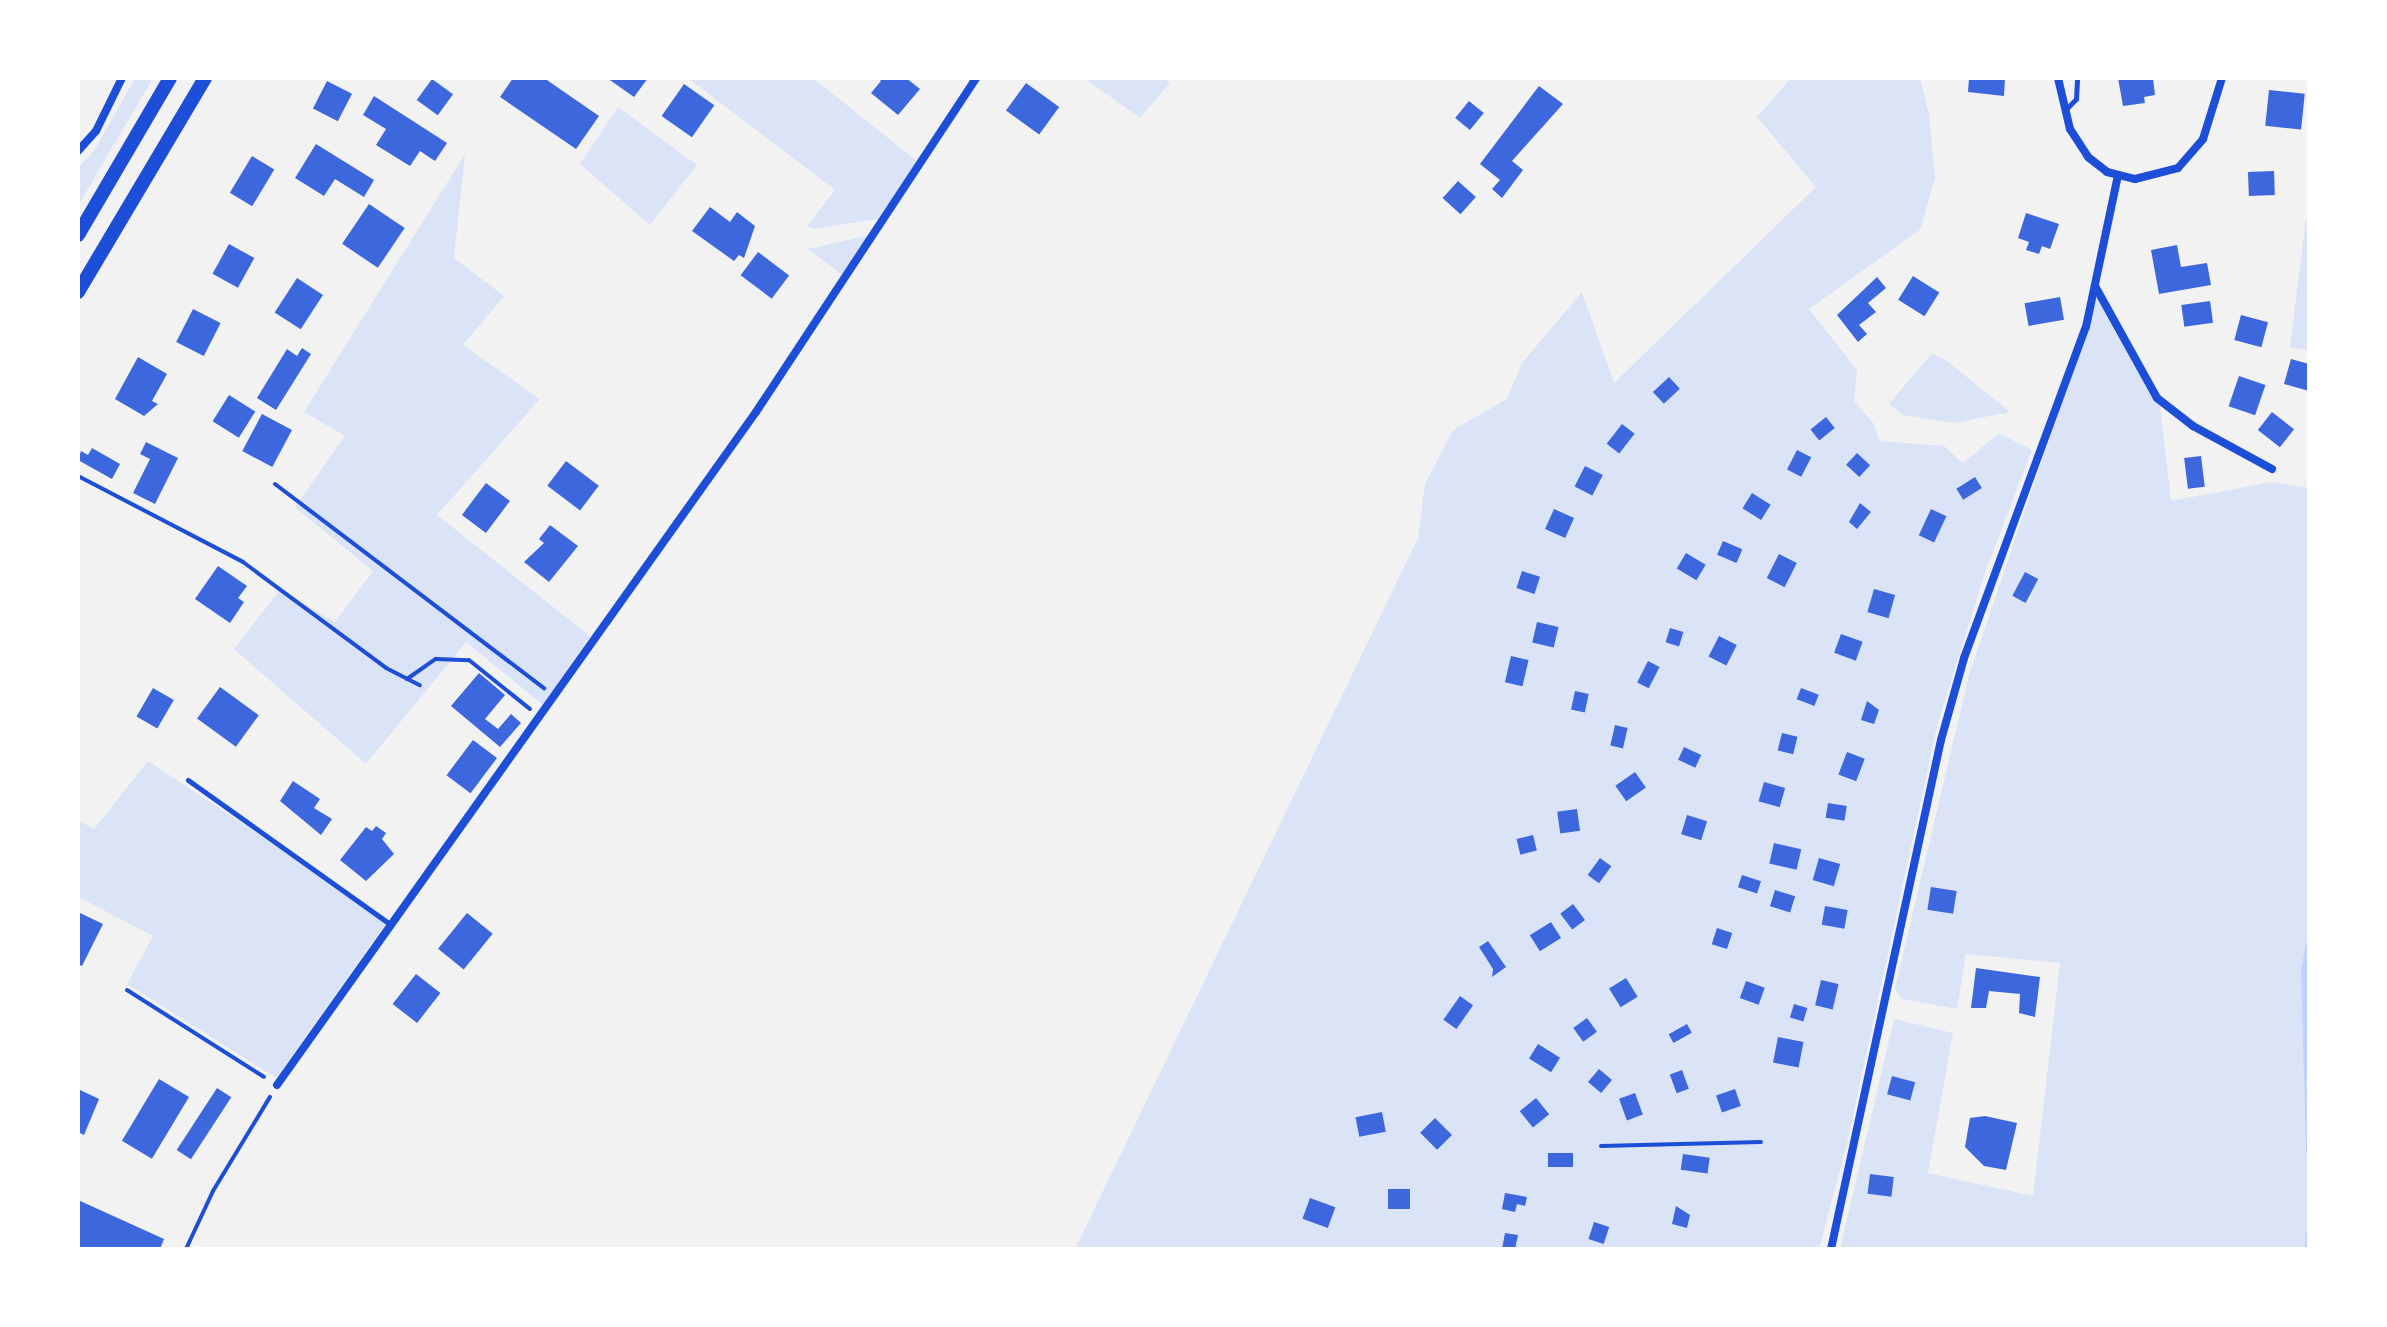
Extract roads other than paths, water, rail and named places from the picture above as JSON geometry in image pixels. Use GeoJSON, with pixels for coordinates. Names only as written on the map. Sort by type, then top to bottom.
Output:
{"type":"FeatureCollection","features":[{"type":"Feature","properties":{"kind":"main road"},"geometry":{"type":"LineString","coordinates":[[78,235],[170,78]]}},
{"type":"Feature","properties":{"kind":"main road"},"geometry":{"type":"LineString","coordinates":[[78,292],[205,78]]}},
{"type":"Feature","properties":{"kind":"street"},"geometry":{"type":"LineString","coordinates":[[78,151],[96,131],[122,78]]}},
{"type":"Feature","properties":{"kind":"street"},"geometry":{"type":"LineString","coordinates":[[277,1085],[541,718],[774,386],[976,78]]}},
{"type":"Feature","properties":{"kind":"street"},"geometry":{"type":"LineString","coordinates":[[2058,78],[2070,129],[2088,157],[2118,175],[2156,177],[2178,168],[2203,139],[2222,78]]}},
{"type":"Feature","properties":{"kind":"street"},"geometry":{"type":"LineString","coordinates":[[1831,1249],[1941,740],[1964,658],[2086,327],[2118,175]]}},
{"type":"Feature","properties":{"kind":"street"},"geometry":{"type":"LineString","coordinates":[[2095,285],[2157,398],[2193,426],[2272,469]]}},
{"type":"Feature","properties":{"kind":"lane"},"geometry":{"type":"LineString","coordinates":[[2066,109],[2076,99],[2077,78]]}},
{"type":"Feature","properties":{"kind":"lane"},"geometry":{"type":"LineString","coordinates":[[188,780],[392,926]]}},
{"type":"Feature","properties":{"kind":"waterway"},"geometry":{"type":"LineString","coordinates":[[2309,943],[2304,970],[2309,1154]]}},
{"type":"Feature","properties":{"kind":"waterway"},"geometry":{"type":"LineString","coordinates":[[2307,1249],[2309,1233]]}}]}
